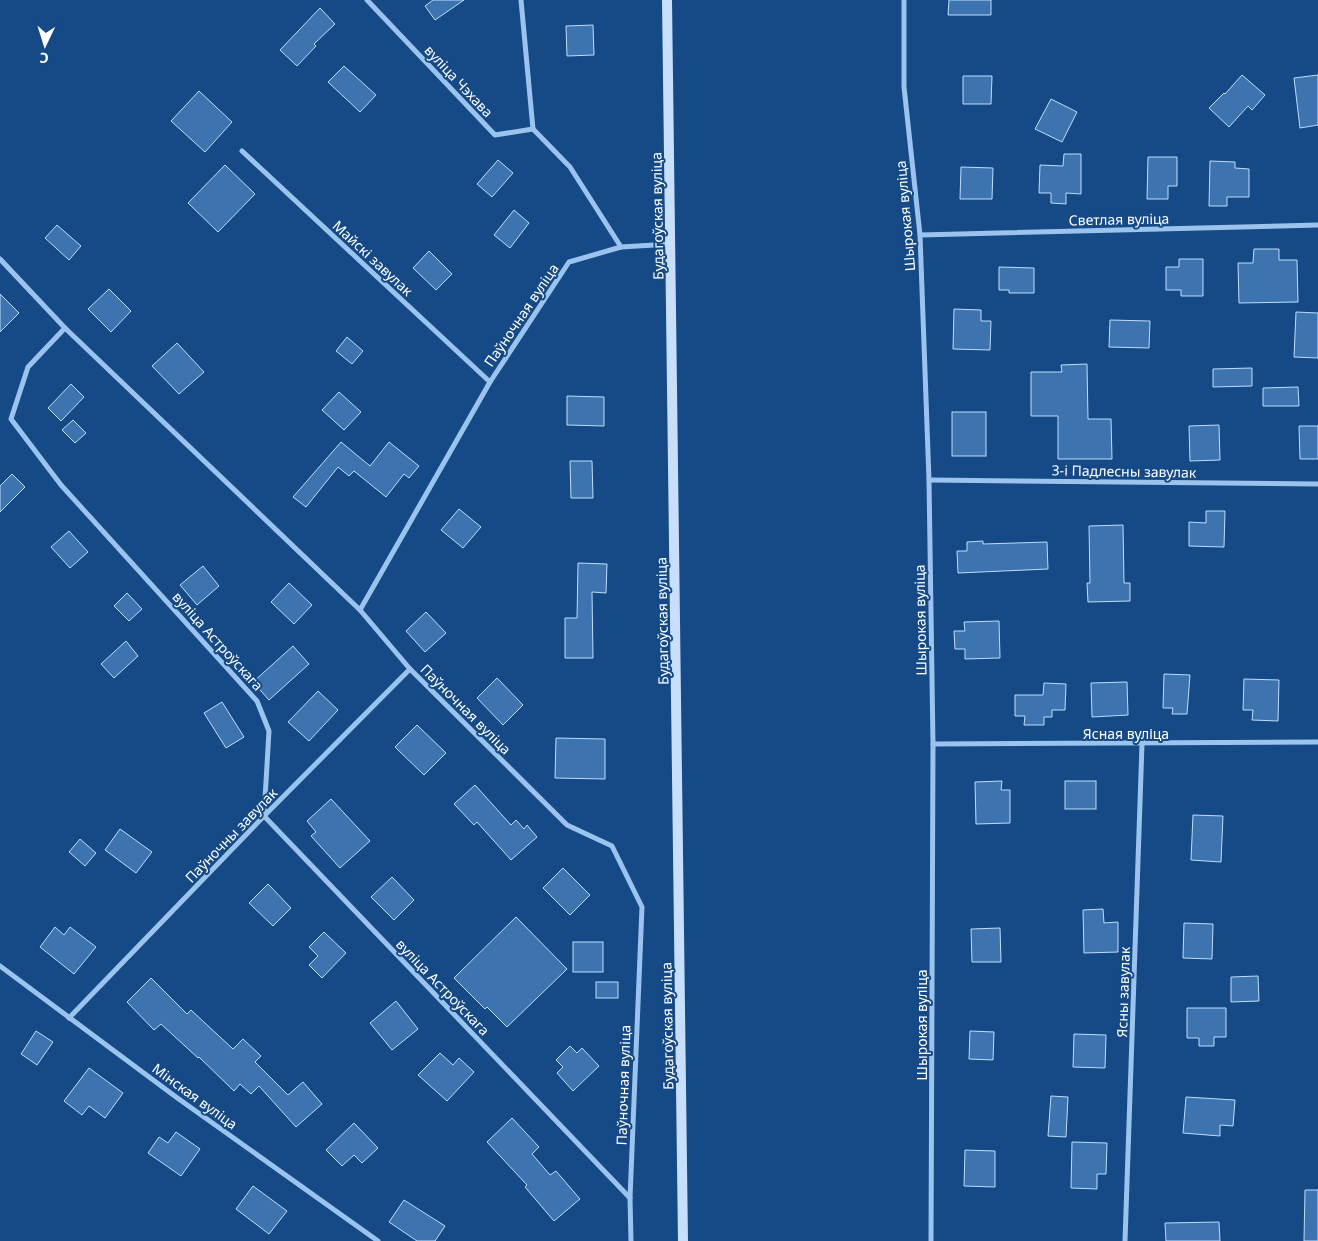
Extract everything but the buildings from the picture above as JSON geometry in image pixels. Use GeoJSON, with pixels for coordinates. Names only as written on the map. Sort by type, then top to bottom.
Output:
{"type":"FeatureCollection","features":[{"type":"Feature","properties":{"kind":"street","name":"вуліца Чэхава"},"geometry":{"type":"LineString","coordinates":[[367,0],[495,135],[533,128]]}},
{"type":"Feature","properties":{"kind":"street"},"geometry":{"type":"LineString","coordinates":[[521,0],[533,128],[570,167],[621,247],[671,244]]}},
{"type":"Feature","properties":{"kind":"street","name":"Будагоўская вуліца"},"geometry":{"type":"LineString","coordinates":[[667,0],[684,1241]]}},
{"type":"Feature","properties":{"kind":"street","name":"Шырокая вуліца"},"geometry":{"type":"LineString","coordinates":[[904,0],[904,87],[920,235],[929,480],[934,744],[931,1241]]}},
{"type":"Feature","properties":{"kind":"street","name":"Майскі завулак"},"geometry":{"type":"LineString","coordinates":[[242,151],[490,382]]}},
{"type":"Feature","properties":{"kind":"street","name":"Светлая вуліца"},"geometry":{"type":"LineString","coordinates":[[920,235],[1318,225]]}},
{"type":"Feature","properties":{"kind":"street","name":"Паўночная вуліца"},"geometry":{"type":"LineString","coordinates":[[621,247],[569,262],[490,382],[360,610],[410,669],[567,825],[612,846],[642,906],[630,1198],[631,1241]]}},
{"type":"Feature","properties":{"kind":"street"},"geometry":{"type":"LineString","coordinates":[[0,259],[65,328],[360,610]]}},
{"type":"Feature","properties":{"kind":"street","name":"вуліца Астроўскага"},"geometry":{"type":"LineString","coordinates":[[65,328],[28,367],[11,420],[61,485],[257,701],[269,731],[264,816],[630,1198]]}},
{"type":"Feature","properties":{"kind":"street","name":"3-і Падлесны завулак"},"geometry":{"type":"LineString","coordinates":[[929,480],[1318,484]]}},
{"type":"Feature","properties":{"kind":"street","name":"Паўночны завулак"},"geometry":{"type":"LineString","coordinates":[[69,1018],[264,816],[410,669]]}},
{"type":"Feature","properties":{"kind":"street","name":"Ясная вуліца"},"geometry":{"type":"LineString","coordinates":[[934,744],[1318,742]]}},
{"type":"Feature","properties":{"kind":"street","name":"Ясны завулак"},"geometry":{"type":"LineString","coordinates":[[1125,1241],[1142,744]]}},
{"type":"Feature","properties":{"kind":"street","name":"Мінская вуліца"},"geometry":{"type":"LineString","coordinates":[[0,966],[176,1097],[378,1241]]}}]}
